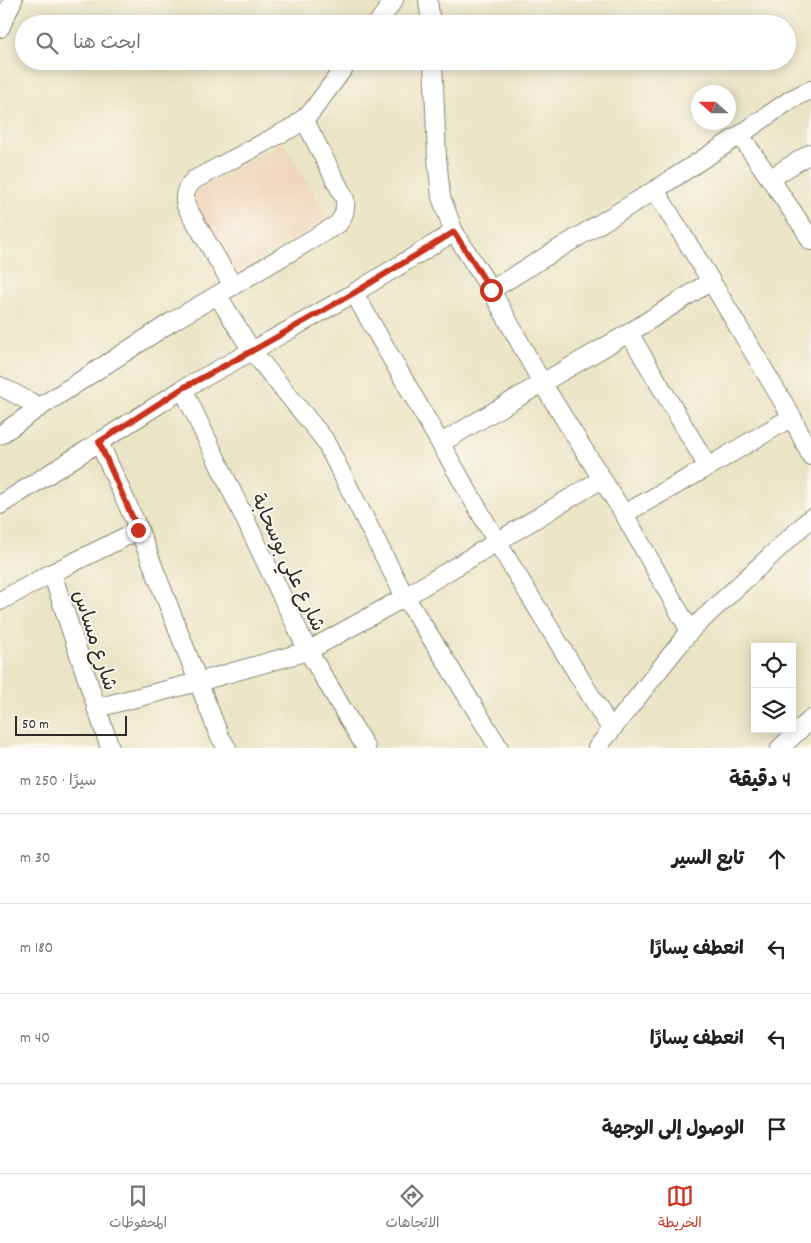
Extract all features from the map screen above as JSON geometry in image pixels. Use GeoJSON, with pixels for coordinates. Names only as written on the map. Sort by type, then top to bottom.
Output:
{"type":"FeatureCollection","features":[{"type":"Feature","properties":{"kind":"street"},"geometry":{"type":"LineString","coordinates":[[0,28],[13,0]]}},
{"type":"Feature","properties":{"kind":"street"},"geometry":{"type":"LineString","coordinates":[[383,15],[394,0]]}},
{"type":"Feature","properties":{"kind":"street"},"geometry":{"type":"LineString","coordinates":[[428,0],[430,15]]}},
{"type":"Feature","properties":{"kind":"street"},"geometry":{"type":"LineString","coordinates":[[342,70],[304,119],[286,131],[194,180],[186,189],[184,200],[252,351],[324,439],[405,597],[499,748]]}},
{"type":"Feature","properties":{"kind":"street"},"geometry":{"type":"LineString","coordinates":[[433,70],[437,158],[441,197],[454,232],[491,290],[542,383],[624,514],[690,631]]}},
{"type":"Feature","properties":{"kind":"street"},"geometry":{"type":"LineString","coordinates":[[491,290],[655,190],[790,100],[811,90]]}},
{"type":"Feature","properties":{"kind":"street"},"geometry":{"type":"LineString","coordinates":[[0,435],[173,321],[338,224],[345,213],[345,199],[304,119]]}},
{"type":"Feature","properties":{"kind":"street"},"geometry":{"type":"LineString","coordinates":[[740,135],[808,230]]}},
{"type":"Feature","properties":{"kind":"street"},"geometry":{"type":"LineString","coordinates":[[771,178],[811,153]]}},
{"type":"Feature","properties":{"kind":"street"},"geometry":{"type":"LineString","coordinates":[[655,190],[792,416],[811,456]]}},
{"type":"Feature","properties":{"kind":"street"},"geometry":{"type":"LineString","coordinates":[[0,505],[183,388],[354,293],[454,232]]}},
{"type":"Feature","properties":{"kind":"street"},"geometry":{"type":"LineString","coordinates":[[441,443],[629,333],[711,281]]}},
{"type":"Feature","properties":{"kind":"street"},"geometry":{"type":"LineString","coordinates":[[354,293],[497,542],[610,729]]}},
{"type":"Feature","properties":{"kind":"street"},"geometry":{"type":"LineString","coordinates":[[629,333],[708,467]]}},
{"type":"Feature","properties":{"kind":"street"},"geometry":{"type":"LineString","coordinates":[[0,386],[40,407]]}},
{"type":"Feature","properties":{"kind":"street","name":"شارع علي بوسحابة"},"geometry":{"type":"LineString","coordinates":[[183,388],[308,651],[366,748]]}},
{"type":"Feature","properties":{"kind":"street"},"geometry":{"type":"LineString","coordinates":[[624,514],[708,467],[792,416]]}},
{"type":"Feature","properties":{"kind":"street"},"geometry":{"type":"LineString","coordinates":[[99,442],[138,530],[219,735],[226,748]]}},
{"type":"Feature","properties":{"kind":"street"},"geometry":{"type":"LineString","coordinates":[[96,708],[308,651],[405,597],[602,479]]}},
{"type":"Feature","properties":{"kind":"street"},"geometry":{"type":"LineString","coordinates":[[597,748],[610,729],[690,631],[811,518]]}},
{"type":"Feature","properties":{"kind":"street"},"geometry":{"type":"LineString","coordinates":[[0,601],[138,530]]}},
{"type":"Feature","properties":{"kind":"street","name":"شارع مساس"},"geometry":{"type":"LineString","coordinates":[[52,573],[110,748]]}},
{"type":"Feature","properties":{"kind":"street"},"geometry":{"type":"LineString","coordinates":[[780,748],[811,719]]}},
{"type":"Feature","properties":{"kind":"shaded area"},"geometry":{"type":"Polygon","coordinates":[[[283,142],[329,218],[232,274],[190,195],[283,142]]]}},
{"type":"Feature","properties":{"kind":"route"},"geometry":{"type":"LineString","coordinates":[[138,530],[99,442],[183,388],[354,293],[454,232],[491,290]]}}]}
